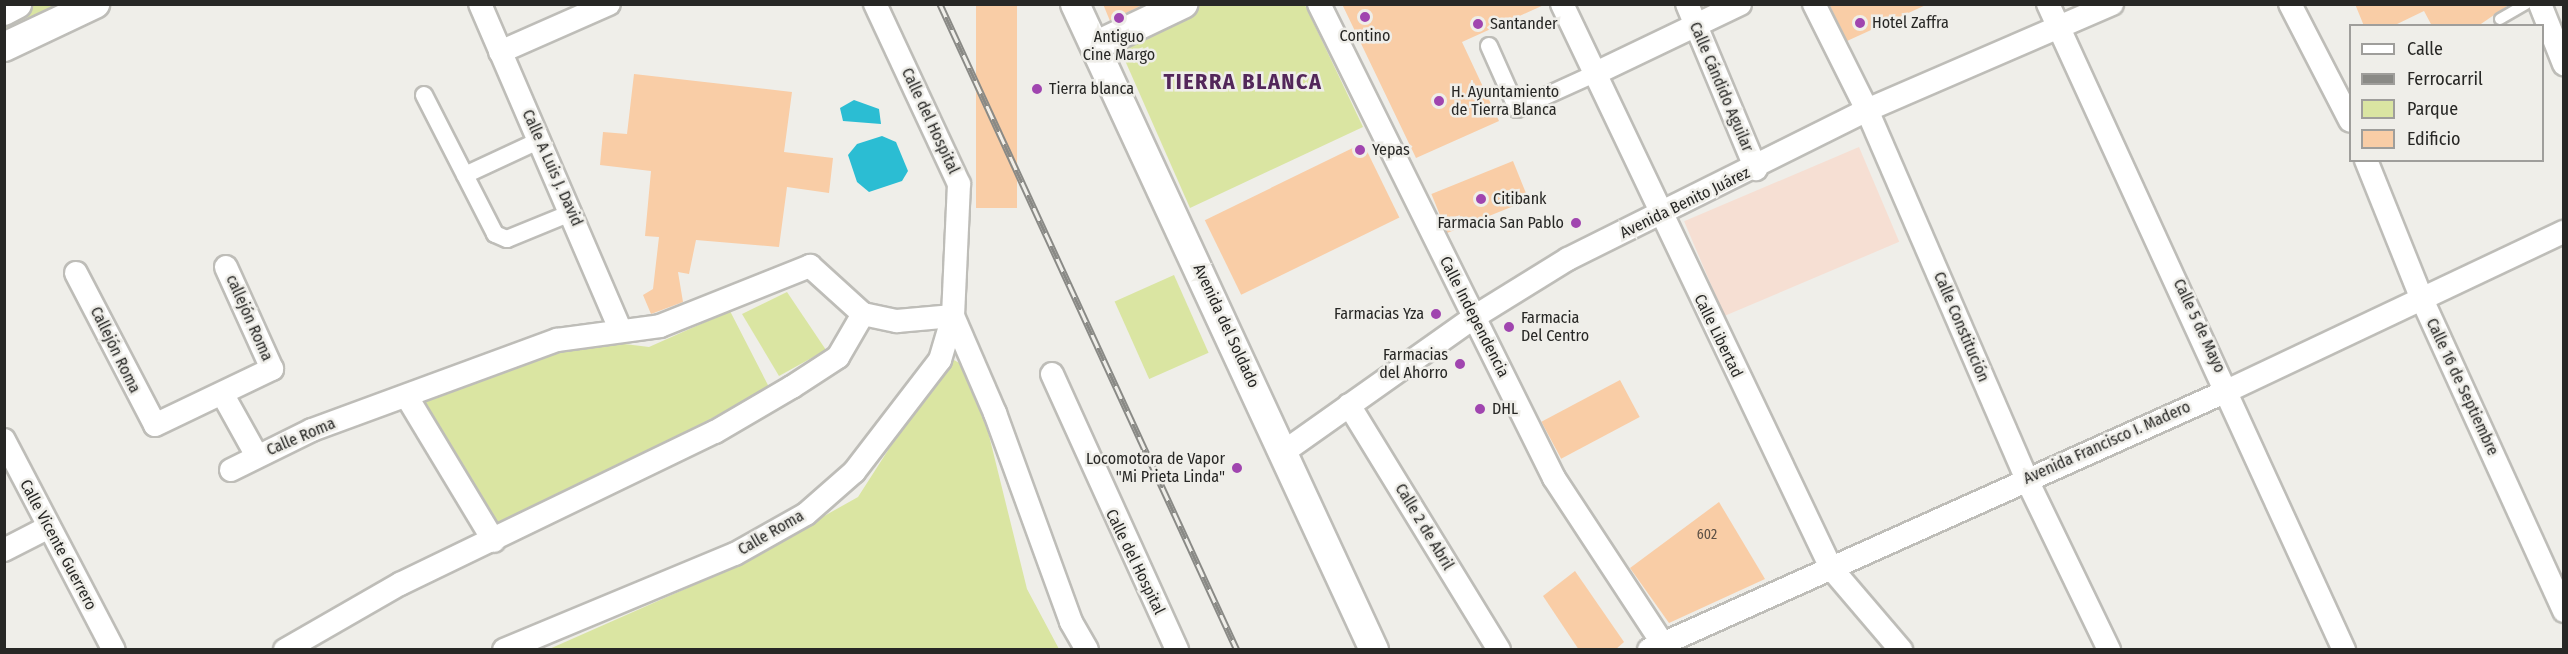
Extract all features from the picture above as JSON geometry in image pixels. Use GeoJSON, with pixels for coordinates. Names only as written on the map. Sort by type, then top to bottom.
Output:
{"type":"FeatureCollection","features":[{"type":"Feature","properties":{"kind":"street"},"geometry":{"type":"LineString","coordinates":[[4,11],[17,4]]}},
{"type":"Feature","properties":{"kind":"street"},"geometry":{"type":"LineString","coordinates":[[4,47],[95,4]]}},
{"type":"Feature","properties":{"kind":"street","name":"Calle A Luis J. David"},"geometry":{"type":"LineString","coordinates":[[480,4],[573,212],[621,331]]}},
{"type":"Feature","properties":{"kind":"street"},"geometry":{"type":"LineString","coordinates":[[500,52],[609,4]]}},
{"type":"Feature","properties":{"kind":"street","name":"Calle del Hospital"},"geometry":{"type":"LineString","coordinates":[[875,4],[959,183],[953,316]]}},
{"type":"Feature","properties":{"kind":"street","name":"Avenida del Soldado"},"geometry":{"type":"LineString","coordinates":[[1075,4],[1285,451],[1374,650]]}},
{"type":"Feature","properties":{"kind":"street"},"geometry":{"type":"LineString","coordinates":[[1095,46],[1183,4]]}},
{"type":"Feature","properties":{"kind":"street","name":"Calle Independencia"},"geometry":{"type":"LineString","coordinates":[[1319,4],[1554,478],[1659,647]]}},
{"type":"Feature","properties":{"kind":"street","name":"Calle Libertad"},"geometry":{"type":"LineString","coordinates":[[1562,4],[1660,216],[1831,568],[1898,648]]}},
{"type":"Feature","properties":{"kind":"street","name":"Calle Cándido Aguilar"},"geometry":{"type":"LineString","coordinates":[[1687,4],[1756,169]]}},
{"type":"Feature","properties":{"kind":"street"},"geometry":{"type":"LineString","coordinates":[[1489,46],[1517,109],[1740,4]]}},
{"type":"Feature","properties":{"kind":"street","name":"Calle Constitución"},"geometry":{"type":"LineString","coordinates":[[1814,4],[1867,110],[2026,478],[2109,650]]}},
{"type":"Feature","properties":{"kind":"street","name":"Calle 5 de Mayo"},"geometry":{"type":"LineString","coordinates":[[2048,4],[2229,390],[2344,650]]}},
{"type":"Feature","properties":{"kind":"street","name":"Avenida Benito Juárez"},"geometry":{"type":"LineString","coordinates":[[1285,451],[1474,317],[1568,259],[1756,169],[1867,110],[2059,29],[2112,4]]}},
{"type":"Feature","properties":{"kind":"street"},"geometry":{"type":"LineString","coordinates":[[2290,4],[2349,112]]}},
{"type":"Feature","properties":{"kind":"street"},"geometry":{"type":"LineString","coordinates":[[2540,4],[2564,64]]}},
{"type":"Feature","properties":{"kind":"street"},"geometry":{"type":"LineString","coordinates":[[424,95],[495,234],[507,239],[573,212]]}},
{"type":"Feature","properties":{"kind":"street"},"geometry":{"type":"LineString","coordinates":[[465,175],[540,140]]}},
{"type":"Feature","properties":{"kind":"street","name":"Calle 16 de Septiembre"},"geometry":{"type":"LineString","coordinates":[[2367,162],[2421,297],[2564,611]]}},
{"type":"Feature","properties":{"kind":"street","name":"Avenida Francisco I. Madero"},"geometry":{"type":"LineString","coordinates":[[1659,647],[2026,478],[2229,390],[2421,297],[2564,232]]}},
{"type":"Feature","properties":{"kind":"street","name":"Calle Roma"},"geometry":{"type":"LineString","coordinates":[[231,470],[257,456],[556,340],[660,326],[810,266],[863,314]]}},
{"type":"Feature","properties":{"kind":"street","name":"callejón Roma"},"geometry":{"type":"LineString","coordinates":[[223,396],[272,369],[226,267]]}},
{"type":"Feature","properties":{"kind":"street","name":"Callejón Roma"},"geometry":{"type":"LineString","coordinates":[[76,273],[155,425],[223,396]]}},
{"type":"Feature","properties":{"kind":"street"},"geometry":{"type":"LineString","coordinates":[[285,650],[400,584],[494,541],[792,387],[837,357],[863,314],[897,321],[953,316],[995,413],[1071,622],[1087,650]]}},
{"type":"Feature","properties":{"kind":"street","name":"Calle Roma"},"geometry":{"type":"LineString","coordinates":[[504,650],[735,554],[806,514],[854,471],[919,392],[940,360],[953,316]]}},
{"type":"Feature","properties":{"kind":"street","name":"Calle del Hospital"},"geometry":{"type":"LineString","coordinates":[[1052,374],[1177,650]]}},
{"type":"Feature","properties":{"kind":"street"},"geometry":{"type":"LineString","coordinates":[[223,396],[257,456]]}},
{"type":"Feature","properties":{"kind":"street"},"geometry":{"type":"LineString","coordinates":[[407,397],[494,541]]}},
{"type":"Feature","properties":{"kind":"street","name":"Calle 2 de Abril"},"geometry":{"type":"LineString","coordinates":[[1349,405],[1499,650]]}},
{"type":"Feature","properties":{"kind":"street","name":"Calle Vicente Guerrero"},"geometry":{"type":"LineString","coordinates":[[4,440],[47,528],[114,650]]}},
{"type":"Feature","properties":{"kind":"street"},"geometry":{"type":"LineString","coordinates":[[4,550],[47,528]]}},
{"type":"Feature","properties":{"kind":"lane"},"geometry":{"type":"LineString","coordinates":[[2500,19],[2526,4]]}},
{"type":"Feature","properties":{"kind":"shaded area"},"geometry":{"type":"Polygon","coordinates":[[[1859,147],[1899,242],[1724,316],[1684,221],[1859,147]]]}},
{"type":"Feature","properties":{"kind":"green space"},"geometry":{"type":"Polygon","coordinates":[[[28,5],[58,5],[5,30],[4,16],[28,5]]]}},
{"type":"Feature","properties":{"kind":"green space"},"geometry":{"type":"Polygon","coordinates":[[[1193,5],[1305,5],[1363,127],[1190,208],[1116,40],[1193,5]]]}},
{"type":"Feature","properties":{"kind":"green space"},"geometry":{"type":"Polygon","coordinates":[[[1174,275],[1209,353],[1149,379],[1115,301],[1174,275]]]}},
{"type":"Feature","properties":{"kind":"green space"},"geometry":{"type":"Polygon","coordinates":[[[787,292],[826,350],[779,376],[742,314],[787,292]]]}},
{"type":"Feature","properties":{"kind":"green space"},"geometry":{"type":"Polygon","coordinates":[[[730,311],[770,389],[492,529],[423,402],[576,338],[649,347],[730,311]]]}},
{"type":"Feature","properties":{"kind":"green space"},"geometry":{"type":"Polygon","coordinates":[[[954,360],[968,368],[980,399],[1027,589],[1059,649],[547,650],[728,570],[858,497],[937,374],[954,360]]]}},
{"type":"Feature","properties":{"kind":"water"},"geometry":{"type":"Polygon","coordinates":[[[854,100],[879,109],[881,124],[843,121],[840,108],[854,100]]]}},
{"type":"Feature","properties":{"kind":"water"},"geometry":{"type":"Polygon","coordinates":[[[882,136],[896,142],[908,171],[902,181],[869,192],[857,182],[848,155],[857,144],[882,136]]]}},
{"type":"Feature","properties":{"kind":"building"},"geometry":{"type":"Polygon","coordinates":[[[976,4],[1017,4],[1017,208],[976,208],[976,4]]]}},
{"type":"Feature","properties":{"kind":"building","name":"Antiguo Cine Margo"},"geometry":{"type":"Polygon","coordinates":[[[1103,4],[1144,4],[1110,21],[1103,4]]]}},
{"type":"Feature","properties":{"kind":"building"},"geometry":{"type":"Polygon","coordinates":[[[1342,4],[1546,4],[1462,42],[1499,121],[1416,158],[1342,4]]]}},
{"type":"Feature","properties":{"kind":"building","name":"Hotel Zaffra"},"geometry":{"type":"Polygon","coordinates":[[[1829,4],[1928,4],[1847,41],[1829,4]]]}},
{"type":"Feature","properties":{"kind":"building"},"geometry":{"type":"Polygon","coordinates":[[[2355,4],[2510,4],[2481,24],[2431,24],[2424,11],[2397,24],[2363,24],[2355,4]]]}},
{"type":"Feature","properties":{"kind":"building"},"geometry":{"type":"Polygon","coordinates":[[[634,74],[792,92],[784,152],[833,158],[829,193],[787,187],[779,247],[696,240],[689,274],[678,272],[683,302],[651,314],[643,295],[653,289],[659,237],[645,236],[651,171],[600,165],[603,132],[627,134],[634,74]]]}},
{"type":"Feature","properties":{"kind":"building"},"geometry":{"type":"Polygon","coordinates":[[[1363,143],[1399,218],[1241,295],[1205,220],[1363,143]]]}},
{"type":"Feature","properties":{"kind":"building","name":"Citibank"},"geometry":{"type":"Polygon","coordinates":[[[1513,161],[1529,200],[1447,233],[1431,194],[1513,161]]]}},
{"type":"Feature","properties":{"kind":"building"},"geometry":{"type":"Polygon","coordinates":[[[1620,380],[1640,417],[1561,459],[1541,422],[1620,380]]]}},
{"type":"Feature","properties":{"kind":"building"},"geometry":{"type":"Polygon","coordinates":[[[1719,502],[1765,579],[1669,623],[1630,568],[1719,502]]]}},
{"type":"Feature","properties":{"kind":"building"},"geometry":{"type":"Polygon","coordinates":[[[1575,571],[1624,642],[1615,650],[1579,650],[1543,596],[1575,571]]]}},
{"type":"Feature","properties":{"kind":"railway"},"geometry":{"type":"LineString","coordinates":[[940,4],[1237,650]]}},
{"type":"Feature","properties":{"kind":"place","name":"Contino"},"geometry":{"type":"Point","coordinates":[1365,17]}},
{"type":"Feature","properties":{"kind":"place","name":"Antiguo Cine Margo"},"geometry":{"type":"Point","coordinates":[1119,18]}},
{"type":"Feature","properties":{"kind":"place","name":"Hotel Zaffra"},"geometry":{"type":"Point","coordinates":[1860,23]}},
{"type":"Feature","properties":{"kind":"place","name":"Santander"},"geometry":{"type":"Point","coordinates":[1478,24]}},
{"type":"Feature","properties":{"kind":"place","name":"Tierra blanca"},"geometry":{"type":"Point","coordinates":[1037,89]}},
{"type":"Feature","properties":{"kind":"place","name":"H. Ayuntamiento de Tierra Blanca"},"geometry":{"type":"Point","coordinates":[1439,101]}},
{"type":"Feature","properties":{"kind":"place","name":"Yepas"},"geometry":{"type":"Point","coordinates":[1360,150]}},
{"type":"Feature","properties":{"kind":"place","name":"Citibank"},"geometry":{"type":"Point","coordinates":[1481,199]}},
{"type":"Feature","properties":{"kind":"place","name":"Farmacia San Pablo"},"geometry":{"type":"Point","coordinates":[1576,223]}},
{"type":"Feature","properties":{"kind":"place","name":"Farmacias Yza"},"geometry":{"type":"Point","coordinates":[1436,314]}},
{"type":"Feature","properties":{"kind":"place","name":"Farmacia Del Centro"},"geometry":{"type":"Point","coordinates":[1509,327]}},
{"type":"Feature","properties":{"kind":"place","name":"Farmacias del Ahorro"},"geometry":{"type":"Point","coordinates":[1460,364]}},
{"type":"Feature","properties":{"kind":"place","name":"DHL"},"geometry":{"type":"Point","coordinates":[1480,409]}},
{"type":"Feature","properties":{"kind":"place","name":"Locomotora de Vapor \"Mi Prieta Linda\""},"geometry":{"type":"Point","coordinates":[1237,468]}},
{"type":"Feature","properties":{"kind":"district","name":"TIERRA BLANCA"},"geometry":{"type":"Point","coordinates":[1243,82]}}]}
